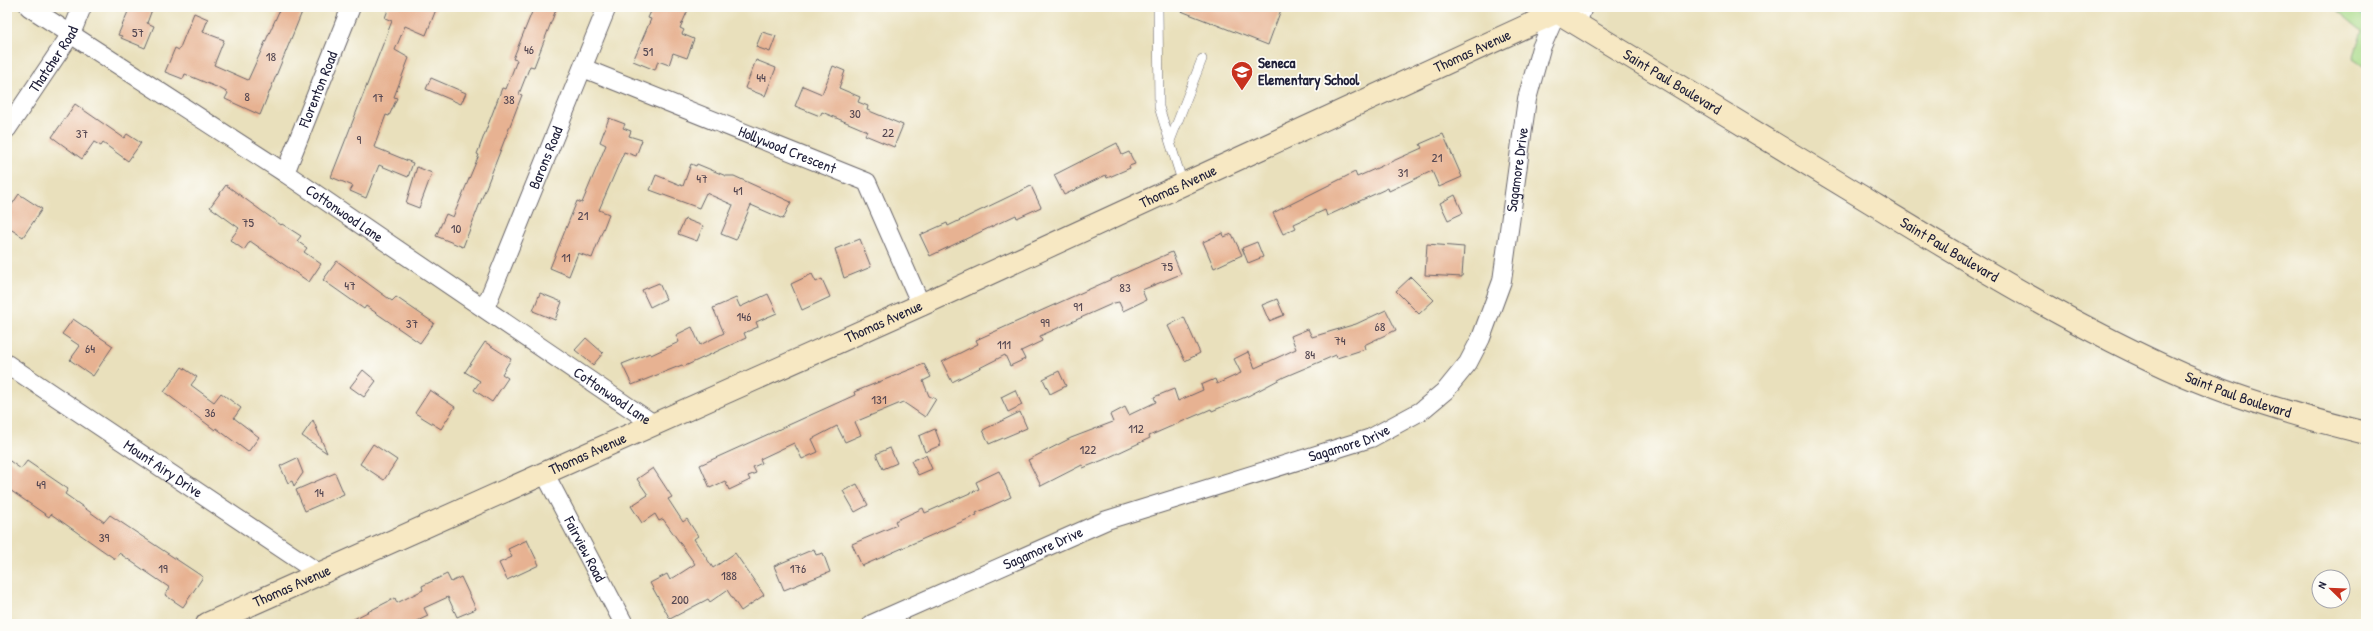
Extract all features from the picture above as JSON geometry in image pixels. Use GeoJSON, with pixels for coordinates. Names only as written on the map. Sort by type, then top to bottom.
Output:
{"type":"FeatureCollection","features":[{"type":"Feature","properties":{"kind":"main road","name":"Saint Paul Boulevard"},"geometry":{"type":"LineString","coordinates":[[1557,12],[1580,16],[1935,241],[2085,328],[2188,377],[2250,400],[2307,418],[2366,433]]}},
{"type":"Feature","properties":{"kind":"main road","name":"Thomas Avenue"},"geometry":{"type":"LineString","coordinates":[[207,624],[921,305],[1557,12]]}},
{"type":"Feature","properties":{"kind":"street","name":"Cottonwood Lane"},"geometry":{"type":"LineString","coordinates":[[29,7],[286,173],[655,425]]}},
{"type":"Feature","properties":{"kind":"street","name":"Thatcher Road"},"geometry":{"type":"LineString","coordinates":[[7,129],[71,34],[82,7]]}},
{"type":"Feature","properties":{"kind":"street","name":"Florenton Road"},"geometry":{"type":"LineString","coordinates":[[286,173],[351,7]]}},
{"type":"Feature","properties":{"kind":"street","name":"Barons Road"},"geometry":{"type":"LineString","coordinates":[[485,308],[607,7]]}},
{"type":"Feature","properties":{"kind":"street","name":"Sagamore Drive"},"geometry":{"type":"LineString","coordinates":[[872,624],[1107,520],[1371,438],[1421,411],[1446,390],[1468,363],[1482,338],[1500,287],[1507,255],[1527,99],[1541,48],[1557,12]]}},
{"type":"Feature","properties":{"kind":"street","name":"Hollywood Crescent"},"geometry":{"type":"LineString","coordinates":[[583,68],[867,182],[921,305]]}},
{"type":"Feature","properties":{"kind":"street","name":"Mount Airy Drive"},"geometry":{"type":"LineString","coordinates":[[7,364],[320,574]]}},
{"type":"Feature","properties":{"kind":"street","name":"Fairview Road"},"geometry":{"type":"LineString","coordinates":[[544,474],[624,624]]}},
{"type":"Feature","properties":{"kind":"lane"},"geometry":{"type":"LineString","coordinates":[[1158,7],[1159,107],[1183,184]]}},
{"type":"Feature","properties":{"kind":"lane"},"geometry":{"type":"LineString","coordinates":[[1170,141],[1202,59]]}},
{"type":"Feature","properties":{"kind":"green space"},"geometry":{"type":"Polygon","coordinates":[[[2333,7],[2366,7],[2366,68],[2353,59],[2362,31],[2333,7]]]}},
{"type":"Feature","properties":{"kind":"building"},"geometry":{"type":"Polygon","coordinates":[[[130,7],[153,7],[147,23],[154,26],[145,48],[121,38],[122,36],[118,35],[130,7]]]}},
{"type":"Feature","properties":{"kind":"building"},"geometry":{"type":"Polygon","coordinates":[[[281,7],[290,7],[302,12],[260,115],[225,99],[228,93],[221,89],[185,74],[183,79],[165,72],[175,48],[179,50],[194,13],[208,19],[203,32],[224,40],[214,65],[248,80],[281,7]]]}},
{"type":"Feature","properties":{"kind":"building"},"geometry":{"type":"Polygon","coordinates":[[[389,7],[437,7],[426,35],[405,26],[395,50],[409,58],[394,97],[397,98],[389,116],[386,115],[374,147],[413,163],[408,177],[379,165],[366,198],[350,191],[353,186],[331,177],[392,21],[385,18],[389,7]]]}},
{"type":"Feature","properties":{"kind":"building"},"geometry":{"type":"Polygon","coordinates":[[[534,7],[557,7],[534,67],[530,66],[519,94],[522,95],[463,247],[436,236],[446,214],[453,217],[479,155],[477,154],[502,88],[506,89],[517,60],[513,59],[534,7]]]}},
{"type":"Feature","properties":{"kind":"building"},"geometry":{"type":"Polygon","coordinates":[[[653,7],[680,7],[688,10],[680,28],[684,30],[682,34],[694,39],[687,58],[673,53],[669,65],[658,61],[655,70],[633,61],[651,19],[648,18],[653,7]]]}},
{"type":"Feature","properties":{"kind":"building","name":"Seneca Elementary School"},"geometry":{"type":"Polygon","coordinates":[[[1171,7],[1282,7],[1268,45],[1171,7]]]}},
{"type":"Feature","properties":{"kind":"building"},"geometry":{"type":"Polygon","coordinates":[[[762,32],[776,36],[770,52],[756,47],[762,32]]]}},
{"type":"Feature","properties":{"kind":"building"},"geometry":{"type":"Polygon","coordinates":[[[756,60],[776,68],[765,96],[745,88],[756,60]]]}},
{"type":"Feature","properties":{"kind":"building"},"geometry":{"type":"Polygon","coordinates":[[[833,66],[845,71],[839,88],[860,97],[858,102],[868,106],[867,110],[903,125],[894,147],[865,135],[867,131],[822,112],[820,116],[795,106],[803,86],[822,94],[833,66]]]}},
{"type":"Feature","properties":{"kind":"building"},"geometry":{"type":"Polygon","coordinates":[[[431,78],[466,93],[461,104],[426,89],[431,78]]]}},
{"type":"Feature","properties":{"kind":"building"},"geometry":{"type":"Polygon","coordinates":[[[75,104],[124,138],[127,134],[141,143],[128,161],[103,143],[101,146],[94,142],[82,159],[52,137],[75,104]]]}},
{"type":"Feature","properties":{"kind":"building"},"geometry":{"type":"Polygon","coordinates":[[[609,118],[625,124],[623,128],[631,131],[629,136],[642,140],[636,156],[624,152],[599,210],[609,214],[592,258],[578,253],[569,276],[550,268],[577,201],[582,203],[606,145],[600,142],[609,118]]]}},
{"type":"Feature","properties":{"kind":"building"},"geometry":{"type":"Polygon","coordinates":[[[1443,134],[1462,177],[1439,187],[1432,171],[1389,191],[1388,188],[1327,216],[1325,210],[1294,224],[1296,228],[1283,234],[1273,213],[1355,172],[1357,177],[1422,148],[1420,144],[1443,134]]]}},
{"type":"Feature","properties":{"kind":"building"},"geometry":{"type":"Polygon","coordinates":[[[1117,143],[1122,155],[1129,152],[1135,164],[1129,166],[1130,168],[1107,178],[1106,175],[1064,195],[1054,175],[1117,143]]]}},
{"type":"Feature","properties":{"kind":"building"},"geometry":{"type":"Polygon","coordinates":[[[691,164],[696,166],[697,164],[726,176],[734,176],[791,202],[783,219],[751,205],[736,240],[721,234],[733,205],[706,193],[699,208],[650,190],[656,175],[683,186],[691,164]]]}},
{"type":"Feature","properties":{"kind":"building"},"geometry":{"type":"Polygon","coordinates":[[[417,167],[432,173],[419,208],[406,203],[417,167]]]}},
{"type":"Feature","properties":{"kind":"building"},"geometry":{"type":"Polygon","coordinates":[[[226,185],[281,225],[282,224],[301,236],[297,241],[307,248],[304,252],[321,264],[309,282],[250,241],[244,250],[230,240],[239,228],[210,207],[226,185]]]}},
{"type":"Feature","properties":{"kind":"building"},"geometry":{"type":"Polygon","coordinates":[[[1031,186],[1041,207],[1017,218],[1016,215],[930,256],[920,235],[947,223],[948,226],[1031,186]]]}},
{"type":"Feature","properties":{"kind":"building"},"geometry":{"type":"Polygon","coordinates":[[[19,194],[42,209],[23,237],[7,227],[7,212],[19,194]]]}},
{"type":"Feature","properties":{"kind":"building"},"geometry":{"type":"Polygon","coordinates":[[[1455,195],[1463,213],[1448,220],[1440,203],[1455,195]]]}},
{"type":"Feature","properties":{"kind":"building"},"geometry":{"type":"Polygon","coordinates":[[[685,219],[703,226],[697,241],[678,234],[685,219]]]}},
{"type":"Feature","properties":{"kind":"building"},"geometry":{"type":"Polygon","coordinates":[[[1223,233],[1224,237],[1232,234],[1242,255],[1214,268],[1203,242],[1223,233]]]}},
{"type":"Feature","properties":{"kind":"building"},"geometry":{"type":"Polygon","coordinates":[[[860,239],[871,267],[844,278],[835,249],[860,239]]]}},
{"type":"Feature","properties":{"kind":"building"},"geometry":{"type":"Polygon","coordinates":[[[1257,242],[1263,257],[1248,263],[1242,248],[1257,242]]]}},
{"type":"Feature","properties":{"kind":"building"},"geometry":{"type":"Polygon","coordinates":[[[1427,244],[1464,247],[1462,277],[1425,275],[1427,244]]]}},
{"type":"Feature","properties":{"kind":"building"},"geometry":{"type":"Polygon","coordinates":[[[1172,252],[1181,274],[1142,290],[1146,300],[1123,311],[1119,302],[1114,303],[1040,336],[1042,341],[1021,351],[1025,359],[1010,366],[1005,355],[952,382],[942,362],[978,344],[976,340],[1172,252]]]}},
{"type":"Feature","properties":{"kind":"building"},"geometry":{"type":"Polygon","coordinates":[[[337,261],[392,301],[396,297],[434,323],[420,343],[366,306],[364,309],[323,280],[337,261]]]}},
{"type":"Feature","properties":{"kind":"building"},"geometry":{"type":"Polygon","coordinates":[[[812,274],[816,282],[822,279],[830,297],[802,310],[791,284],[812,274]]]}},
{"type":"Feature","properties":{"kind":"building"},"geometry":{"type":"Polygon","coordinates":[[[1411,277],[1434,300],[1419,314],[1396,291],[1411,277]]]}},
{"type":"Feature","properties":{"kind":"building"},"geometry":{"type":"Polygon","coordinates":[[[659,283],[666,299],[650,307],[642,290],[659,283]]]}},
{"type":"Feature","properties":{"kind":"building"},"geometry":{"type":"Polygon","coordinates":[[[540,293],[562,302],[555,320],[533,311],[540,293]]]}},
{"type":"Feature","properties":{"kind":"building"},"geometry":{"type":"Polygon","coordinates":[[[768,294],[777,313],[756,322],[758,327],[744,333],[746,338],[683,367],[682,365],[632,385],[622,364],[650,353],[651,355],[679,342],[676,335],[692,327],[700,345],[724,333],[713,308],[736,298],[740,307],[768,294]]]}},
{"type":"Feature","properties":{"kind":"building"},"geometry":{"type":"Polygon","coordinates":[[[1277,299],[1284,315],[1269,321],[1262,305],[1277,299]]]}},
{"type":"Feature","properties":{"kind":"building"},"geometry":{"type":"Polygon","coordinates":[[[1386,310],[1396,330],[1364,345],[1365,349],[1337,358],[1336,355],[1284,377],[1248,396],[1212,411],[1211,409],[1149,436],[1150,438],[1103,460],[1083,468],[1082,465],[1041,486],[1028,460],[1071,438],[1113,422],[1110,415],[1125,407],[1129,415],[1156,402],[1154,397],[1174,389],[1178,401],[1203,390],[1201,385],[1215,379],[1217,384],[1241,373],[1234,359],[1248,352],[1255,368],[1296,349],[1291,336],[1308,329],[1312,337],[1356,324],[1386,310]]]}},
{"type":"Feature","properties":{"kind":"building"},"geometry":{"type":"Polygon","coordinates":[[[1184,317],[1200,353],[1185,361],[1168,326],[1184,317]]]}},
{"type":"Feature","properties":{"kind":"building"},"geometry":{"type":"Polygon","coordinates":[[[73,319],[113,346],[93,376],[70,360],[80,346],[62,334],[73,319]]]}},
{"type":"Feature","properties":{"kind":"building"},"geometry":{"type":"Polygon","coordinates":[[[586,338],[603,353],[593,365],[575,350],[586,338]]]}},
{"type":"Feature","properties":{"kind":"building"},"geometry":{"type":"Polygon","coordinates":[[[485,342],[511,359],[502,374],[508,378],[492,402],[474,390],[480,381],[465,372],[485,342]]]}},
{"type":"Feature","properties":{"kind":"building"},"geometry":{"type":"Polygon","coordinates":[[[924,364],[931,377],[923,381],[929,396],[936,399],[925,417],[903,402],[855,422],[861,435],[845,442],[837,426],[812,439],[818,452],[802,459],[794,443],[760,459],[762,463],[753,467],[756,473],[748,476],[750,480],[729,490],[725,481],[710,488],[700,465],[855,395],[854,392],[924,364]]]}},
{"type":"Feature","properties":{"kind":"building"},"geometry":{"type":"Polygon","coordinates":[[[182,367],[197,377],[191,385],[214,402],[221,393],[241,408],[234,418],[259,437],[248,452],[216,428],[215,430],[164,392],[182,367]]]}},
{"type":"Feature","properties":{"kind":"building"},"geometry":{"type":"Polygon","coordinates":[[[363,370],[376,381],[364,397],[350,387],[363,370]]]}},
{"type":"Feature","properties":{"kind":"building"},"geometry":{"type":"Polygon","coordinates":[[[1059,371],[1066,386],[1050,394],[1043,379],[1059,371]]]}},
{"type":"Feature","properties":{"kind":"building"},"geometry":{"type":"Polygon","coordinates":[[[430,390],[455,407],[441,429],[415,413],[430,390]]]}},
{"type":"Feature","properties":{"kind":"building"},"geometry":{"type":"Polygon","coordinates":[[[1015,390],[1022,405],[1008,412],[1001,397],[1015,390]]]}},
{"type":"Feature","properties":{"kind":"building"},"geometry":{"type":"Polygon","coordinates":[[[1020,412],[1027,428],[989,444],[983,430],[1020,412]]]}},
{"type":"Feature","properties":{"kind":"building"},"geometry":{"type":"Polygon","coordinates":[[[313,420],[327,453],[302,436],[313,420]]]}},
{"type":"Feature","properties":{"kind":"building"},"geometry":{"type":"Polygon","coordinates":[[[935,429],[941,445],[925,452],[919,436],[935,429]]]}},
{"type":"Feature","properties":{"kind":"building"},"geometry":{"type":"Polygon","coordinates":[[[373,444],[397,460],[384,480],[360,464],[373,444]]]}},
{"type":"Feature","properties":{"kind":"building"},"geometry":{"type":"Polygon","coordinates":[[[890,448],[897,463],[883,469],[876,454],[890,448]]]}},
{"type":"Feature","properties":{"kind":"building"},"geometry":{"type":"Polygon","coordinates":[[[926,455],[932,469],[918,475],[911,461],[926,455]]]}},
{"type":"Feature","properties":{"kind":"building"},"geometry":{"type":"Polygon","coordinates":[[[297,458],[303,473],[294,486],[292,481],[288,483],[280,466],[297,458]]]}},
{"type":"Feature","properties":{"kind":"building"},"geometry":{"type":"Polygon","coordinates":[[[7,459],[21,469],[27,461],[68,489],[65,494],[104,522],[110,515],[203,577],[183,607],[165,595],[170,588],[119,553],[115,559],[51,514],[49,517],[7,488],[7,459]]]}},
{"type":"Feature","properties":{"kind":"building"},"geometry":{"type":"Polygon","coordinates":[[[653,468],[672,497],[668,499],[683,522],[687,519],[698,536],[694,539],[713,568],[735,553],[764,595],[741,611],[727,590],[710,602],[708,599],[670,619],[650,583],[667,574],[670,580],[695,564],[663,519],[659,521],[655,514],[642,523],[631,506],[648,495],[637,479],[653,468]]]}},
{"type":"Feature","properties":{"kind":"building"},"geometry":{"type":"Polygon","coordinates":[[[999,471],[1011,497],[976,513],[977,515],[862,566],[852,544],[897,525],[895,521],[923,508],[925,513],[979,489],[976,482],[999,471]]]}},
{"type":"Feature","properties":{"kind":"building"},"geometry":{"type":"Polygon","coordinates":[[[335,473],[344,494],[305,511],[296,490],[335,473]]]}},
{"type":"Feature","properties":{"kind":"building"},"geometry":{"type":"Polygon","coordinates":[[[857,484],[868,505],[855,512],[843,491],[857,484]]]}},
{"type":"Feature","properties":{"kind":"building"},"geometry":{"type":"Polygon","coordinates":[[[527,540],[539,565],[507,580],[499,563],[512,557],[508,549],[527,540]]]}},
{"type":"Feature","properties":{"kind":"building"},"geometry":{"type":"Polygon","coordinates":[[[814,549],[816,555],[823,553],[830,572],[784,590],[774,566],[814,549]]]}},
{"type":"Feature","properties":{"kind":"building"},"geometry":{"type":"Polygon","coordinates":[[[447,574],[451,582],[461,577],[476,609],[457,617],[448,597],[424,608],[428,616],[411,624],[344,624],[395,598],[397,603],[423,590],[422,586],[447,574]]]}},
{"type":"Feature","properties":{"kind":"waterway"},"geometry":{"type":"LineString","coordinates":[[2355,7],[2366,16]]}},
{"type":"Feature","properties":{"kind":"place","name":"Seneca Elementary School"},"geometry":{"type":"Point","coordinates":[1242,92]}}]}
